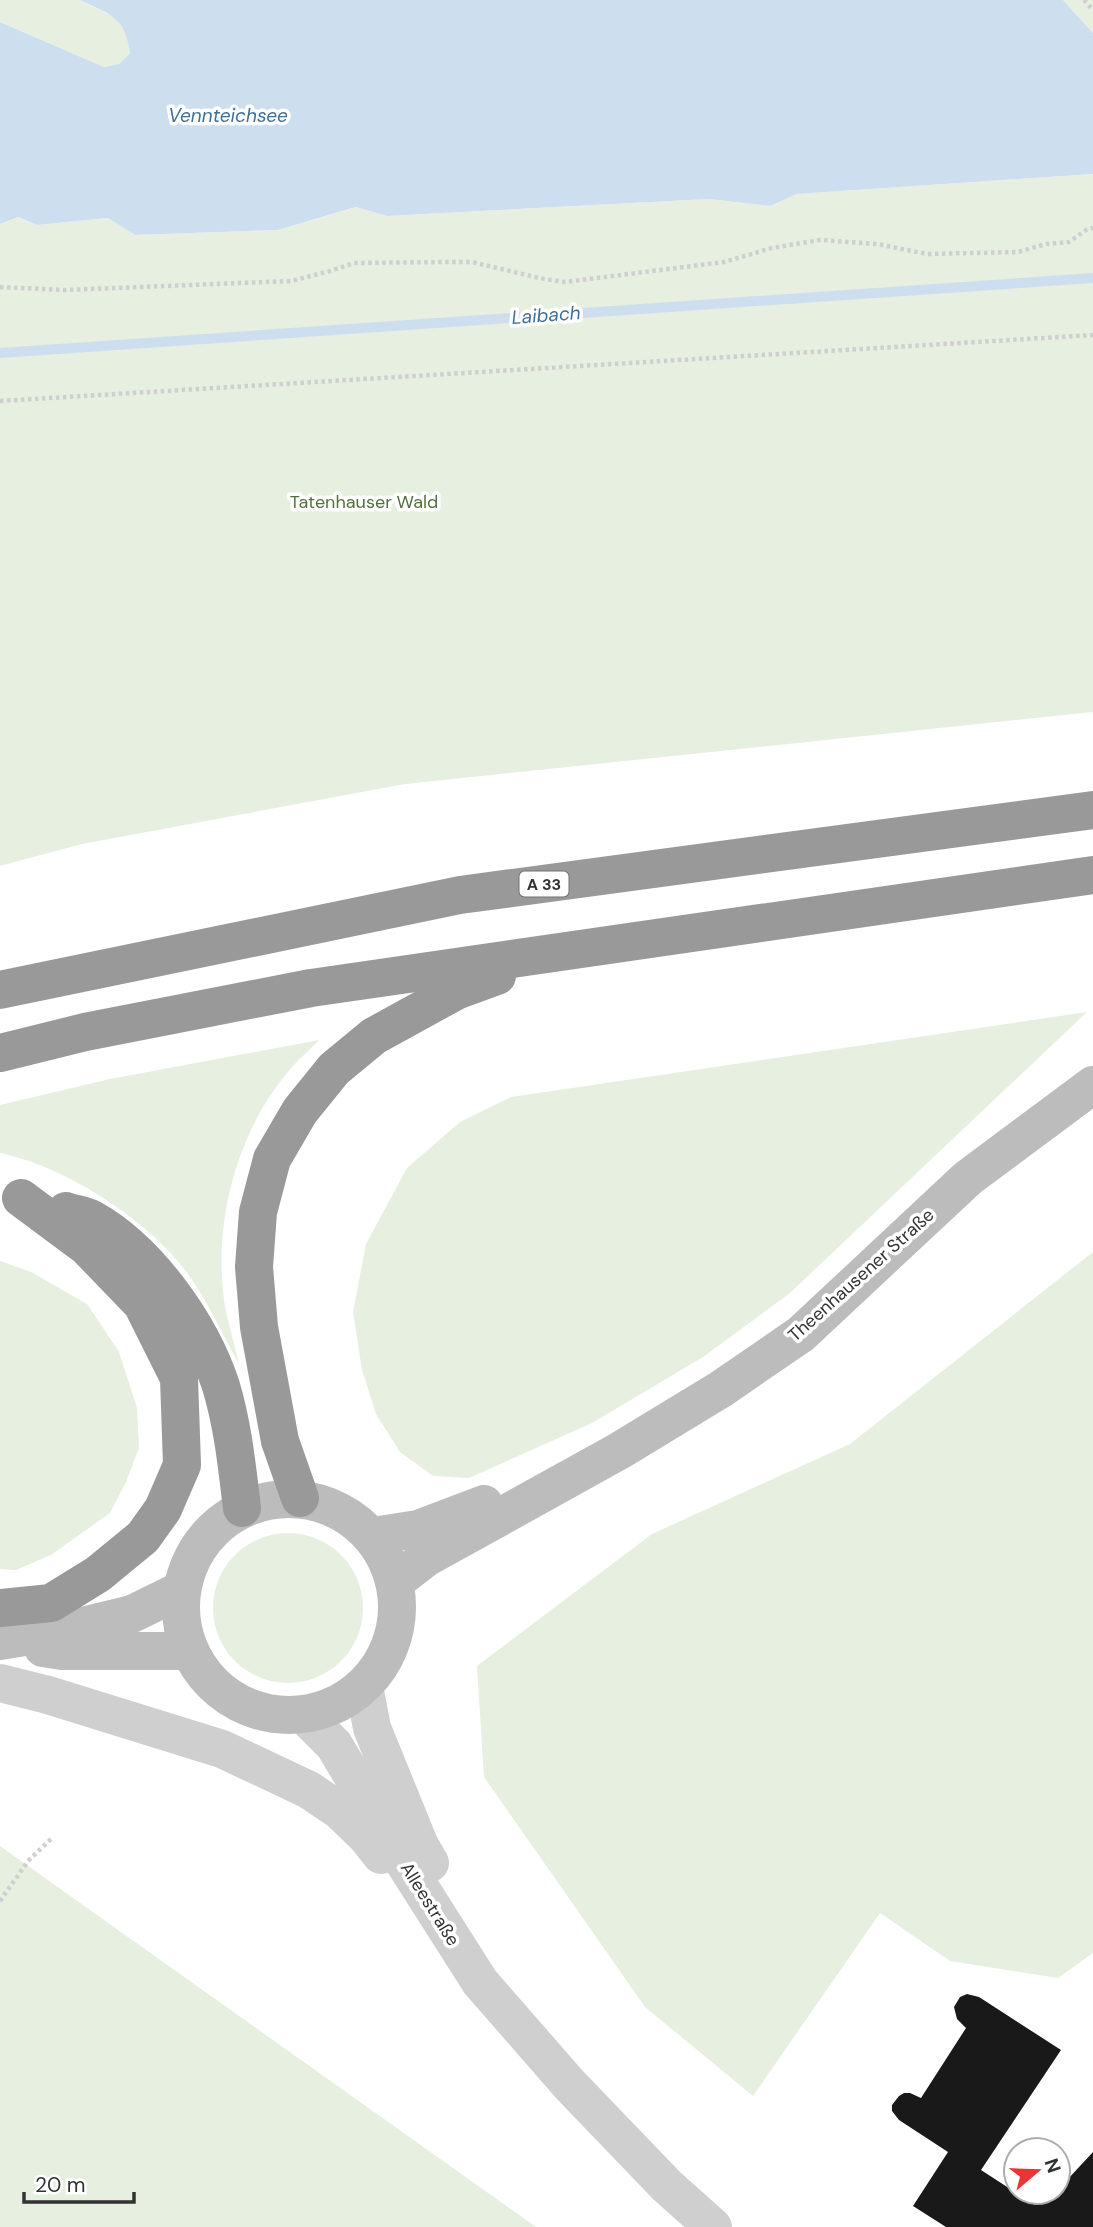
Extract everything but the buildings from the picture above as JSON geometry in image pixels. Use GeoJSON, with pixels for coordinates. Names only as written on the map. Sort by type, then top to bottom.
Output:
{"type":"FeatureCollection","features":[{"type":"Feature","properties":{"kind":"highway","name":"A 33"},"geometry":{"type":"LineString","coordinates":[[0,990],[460,895],[1093,810]]}},
{"type":"Feature","properties":{"kind":"highway"},"geometry":{"type":"LineString","coordinates":[[0,1053],[85,1032],[311,988],[1093,875]]}},
{"type":"Feature","properties":{"kind":"highway"},"geometry":{"type":"LineString","coordinates":[[300,1498],[280,1441],[259,1327],[254,1267],[258,1212],[272,1159],[300,1111],[334,1069],[374,1036],[456,991],[571,949]]}},
{"type":"Feature","properties":{"kind":"highway"},"geometry":{"type":"LineString","coordinates":[[11,1196],[90,1219],[133,1250],[168,1287],[197,1334],[220,1385],[235,1446],[242,1508]]}},
{"type":"Feature","properties":{"kind":"highway"},"geometry":{"type":"LineString","coordinates":[[1,1630],[98,1574],[143,1537],[163,1509],[182,1465],[178,1378],[142,1304],[87,1247],[11,1196]]}},
{"type":"Feature","properties":{"kind":"main road","name":"Theenhausener Straße"},"geometry":{"type":"LineString","coordinates":[[395,1582],[426,1558],[619,1451],[721,1389],[801,1334],[968,1178],[1093,1084]]}},
{"type":"Feature","properties":{"kind":"main road","name":"Theenhausener Straße"},"geometry":{"type":"LineString","coordinates":[[373,1536],[418,1529],[619,1451]]}},
{"type":"Feature","properties":{"kind":"main road"},"geometry":{"type":"LineString","coordinates":[[300,1498],[340,1510],[373,1536],[386,1558],[395,1582],[397,1620],[386,1656],[365,1686],[337,1705],[304,1715],[269,1714],[236,1703],[208,1681],[189,1651],[181,1621],[181,1590],[192,1556],[213,1528],[242,1508],[270,1499],[300,1498]]}},
{"type":"Feature","properties":{"kind":"main road"},"geometry":{"type":"LineString","coordinates":[[1,1630],[62,1631],[132,1614],[181,1590]]}},
{"type":"Feature","properties":{"kind":"main road"},"geometry":{"type":"LineString","coordinates":[[1,1630],[62,1651],[189,1651]]}},
{"type":"Feature","properties":{"kind":"street"},"geometry":{"type":"LineString","coordinates":[[0,1683],[48,1695],[222,1749],[309,1790],[340,1811],[367,1837],[480,1982]]}},
{"type":"Feature","properties":{"kind":"street","name":"Alleestraße"},"geometry":{"type":"LineString","coordinates":[[365,1686],[372,1728],[420,1846],[490,1968],[569,2084]]}},
{"type":"Feature","properties":{"kind":"street","name":"Alleestraße"},"geometry":{"type":"LineString","coordinates":[[304,1715],[334,1745],[480,1982],[569,2084],[667,2186],[713,2227]]}},
{"type":"Feature","properties":{"kind":"path"},"geometry":{"type":"LineString","coordinates":[[1084,0],[1093,10]]}},
{"type":"Feature","properties":{"kind":"path"},"geometry":{"type":"LineString","coordinates":[[0,287],[65,290],[291,281],[354,263],[447,262],[472,262],[565,282],[724,262],[772,248],[820,240],[877,244],[927,254],[1018,252],[1046,244],[1069,242],[1093,228]]}},
{"type":"Feature","properties":{"kind":"path"},"geometry":{"type":"LineString","coordinates":[[0,401],[1093,335]]}},
{"type":"Feature","properties":{"kind":"path"},"geometry":{"type":"LineString","coordinates":[[0,1901],[28,1861],[52,1838]]}},
{"type":"Feature","properties":{"kind":"green space"},"geometry":{"type":"Polygon","coordinates":[[[0,0],[80,0],[116,18],[127,35],[130,53],[119,64],[104,67],[0,22],[0,0]]]}},
{"type":"Feature","properties":{"kind":"green space"},"geometry":{"type":"Polygon","coordinates":[[[1063,0],[1093,0],[1093,33],[1063,0]]]}},
{"type":"Feature","properties":{"kind":"green space","name":"Tatenhauser Wald"},"geometry":{"type":"Polygon","coordinates":[[[1093,174],[1093,712],[405,784],[82,844],[0,866],[0,224],[18,217],[37,225],[108,218],[135,235],[278,230],[357,207],[387,216],[709,199],[770,206],[797,194],[1093,174]]]}},
{"type":"Feature","properties":{"kind":"green space"},"geometry":{"type":"Polygon","coordinates":[[[1087,1012],[790,1293],[703,1357],[592,1423],[469,1478],[433,1476],[400,1452],[376,1414],[362,1370],[353,1312],[366,1244],[407,1168],[460,1122],[511,1097],[1087,1012]]]}},
{"type":"Feature","properties":{"kind":"green space"},"geometry":{"type":"Polygon","coordinates":[[[319,1040],[274,1089],[245,1143],[235,1171],[223,1231],[222,1261],[223,1291],[239,1364],[188,1274],[152,1235],[104,1198],[78,1183],[25,1160],[0,1153],[0,1105],[110,1079],[319,1040]]]}},
{"type":"Feature","properties":{"kind":"green space"},"geometry":{"type":"Polygon","coordinates":[[[1093,1252],[1093,1953],[1058,1978],[950,1961],[880,1913],[753,2096],[645,2007],[484,1777],[477,1666],[652,1534],[850,1444],[1093,1252]]]}},
{"type":"Feature","properties":{"kind":"green space"},"geometry":{"type":"Polygon","coordinates":[[[0,1261],[31,1272],[87,1304],[119,1352],[137,1408],[139,1448],[110,1513],[51,1555],[16,1570],[0,1569],[0,1261]]]}},
{"type":"Feature","properties":{"kind":"green space"},"geometry":{"type":"Polygon","coordinates":[[[288,1533],[317,1539],[341,1555],[357,1579],[363,1608],[357,1637],[341,1661],[317,1677],[288,1683],[259,1677],[235,1661],[219,1637],[213,1608],[219,1579],[235,1555],[259,1539],[288,1533]]]}},
{"type":"Feature","properties":{"kind":"green space"},"geometry":{"type":"Polygon","coordinates":[[[0,1846],[536,2227],[0,2227],[0,1846]]]}},
{"type":"Feature","properties":{"kind":"water","name":"Vennteichsee"},"geometry":{"type":"Polygon","coordinates":[[[80,0],[1063,0],[1093,33],[1093,174],[797,194],[770,206],[709,199],[387,216],[356,207],[278,230],[135,235],[108,218],[37,225],[18,217],[0,224],[0,22],[104,67],[119,64],[130,53],[120,24],[108,14],[80,0]]]}},
{"type":"Feature","properties":{"kind":"waterway","name":"Laibach"},"geometry":{"type":"LineString","coordinates":[[0,353],[1093,278]]}}]}
